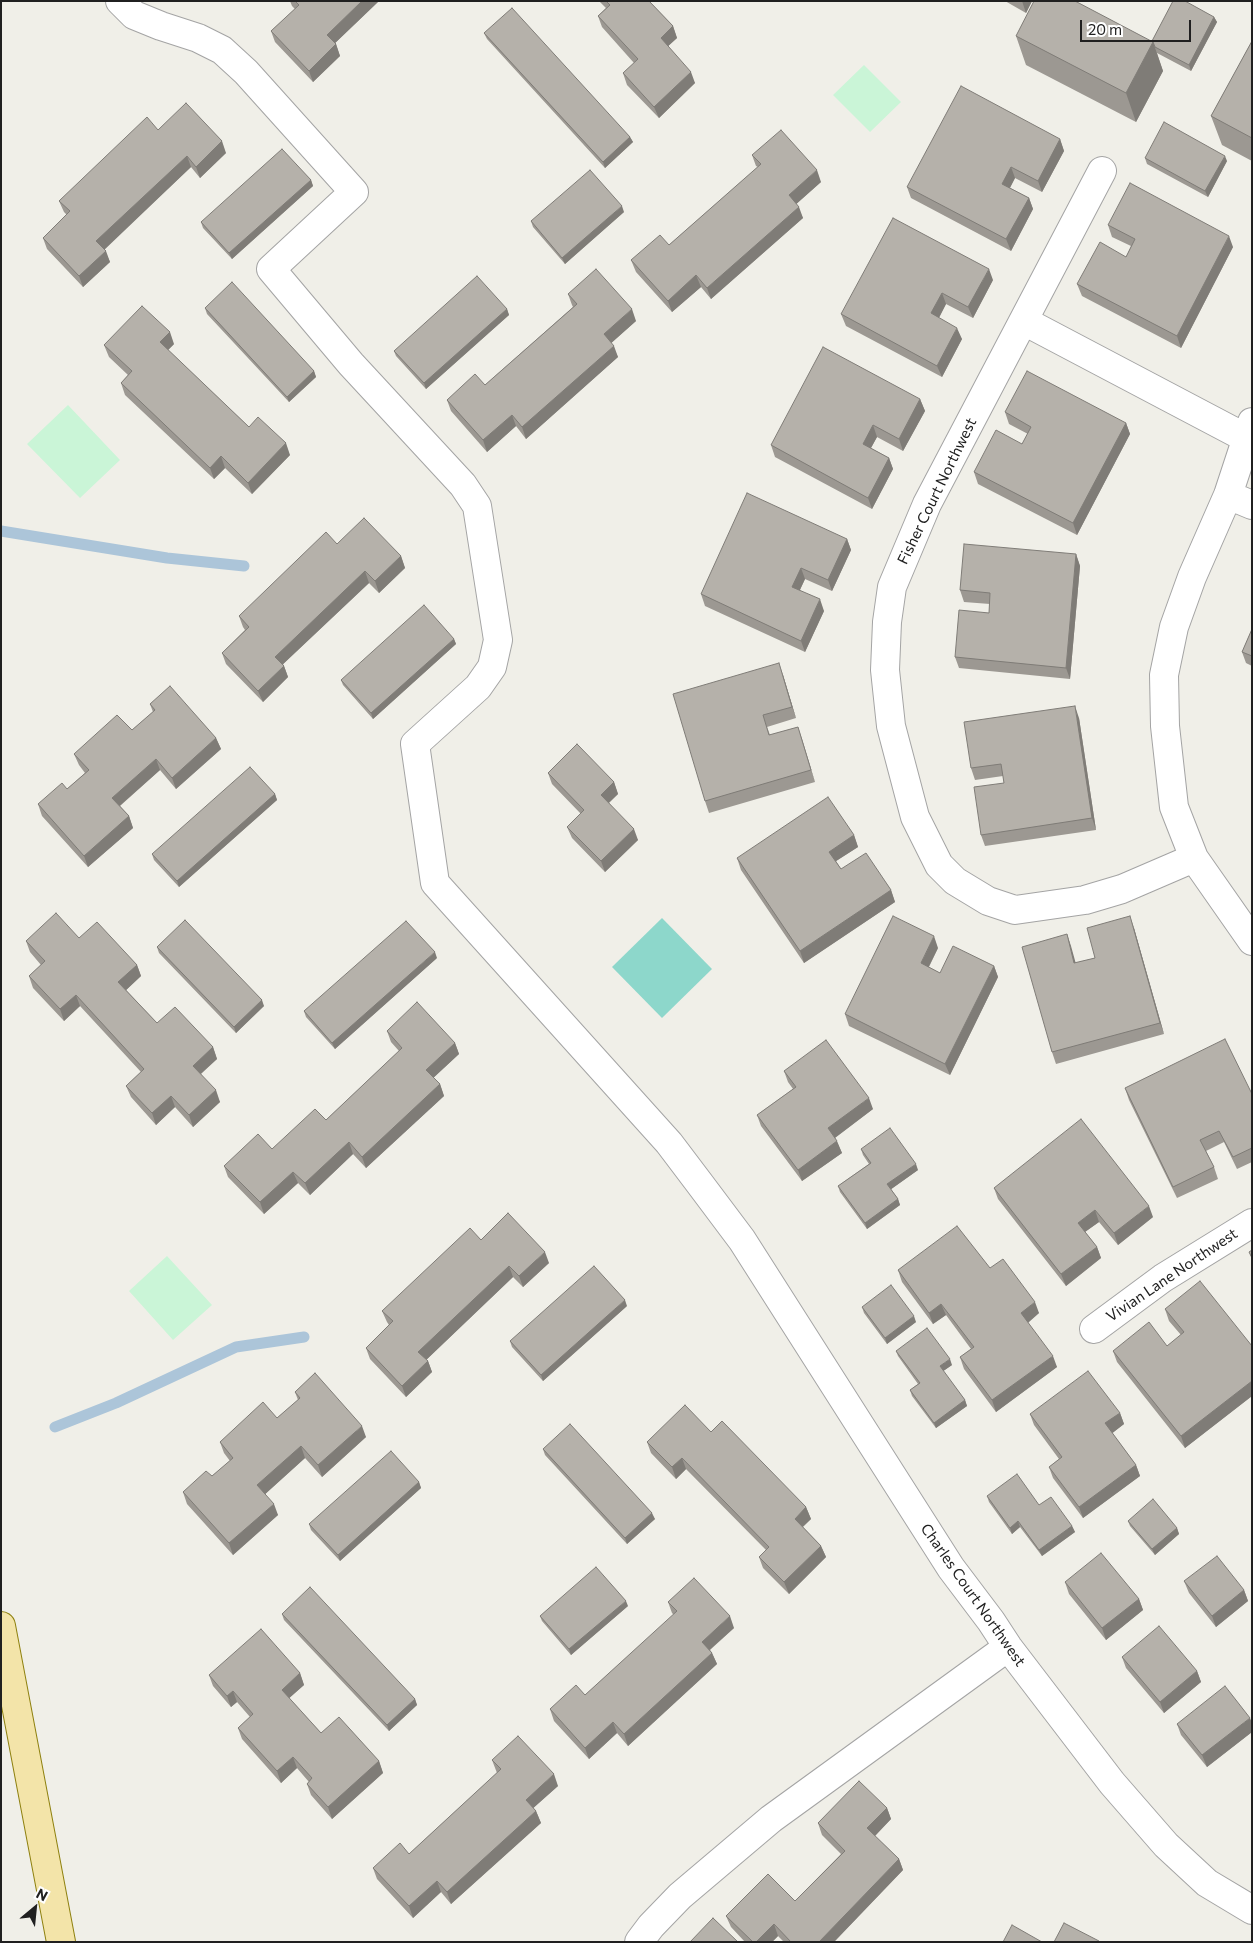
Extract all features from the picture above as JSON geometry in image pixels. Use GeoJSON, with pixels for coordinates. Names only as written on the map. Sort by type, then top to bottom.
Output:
{"type":"FeatureCollection","features":[{"type":"Feature","properties":{"kind":"main road"},"geometry":{"type":"LineString","coordinates":[[1,1626],[61,1942]]}},
{"type":"Feature","properties":{"kind":"street","name":"Charles Court Northwest"},"geometry":{"type":"LineString","coordinates":[[120,1],[134,15],[198,38],[222,50],[251,77],[354,192],[271,269],[351,364],[463,485],[477,506],[498,640],[496,652],[486,677],[478,687],[415,744],[435,883],[669,1143],[742,1240],[951,1568],[991,1620],[1008,1647],[1112,1782],[1166,1845],[1207,1883],[1252,1910]]}},
{"type":"Feature","properties":{"kind":"street","name":"Fisher Court Northwest"},"geometry":{"type":"LineString","coordinates":[[1102,171],[927,504],[892,587],[886,622],[885,670],[891,726],[915,817],[939,865],[955,881],[988,901],[1015,910],[1084,900],[1122,889],[1194,858]]}},
{"type":"Feature","properties":{"kind":"street"},"geometry":{"type":"LineString","coordinates":[[1024,321],[1249,430],[1240,500],[1192,577],[1174,627],[1164,674],[1165,726],[1174,807],[1194,858],[1252,941]]}},
{"type":"Feature","properties":{"kind":"street","name":"Vivian Lane Northwest"},"geometry":{"type":"LineString","coordinates":[[1094,1329],[1163,1278],[1207,1249],[1252,1223]]}},
{"type":"Feature","properties":{"kind":"street"},"geometry":{"type":"LineString","coordinates":[[639,1942],[651,1926],[680,1896],[771,1820],[1008,1647]]}},
{"type":"Feature","properties":{"kind":"green space"},"geometry":{"type":"Polygon","coordinates":[[[864,65],[901,102],[870,132],[833,95],[864,65]]]}},
{"type":"Feature","properties":{"kind":"green space"},"geometry":{"type":"Polygon","coordinates":[[[68,405],[120,460],[80,498],[27,444],[68,405]]]}},
{"type":"Feature","properties":{"kind":"green space"},"geometry":{"type":"Polygon","coordinates":[[[167,1256],[212,1305],[173,1340],[129,1291],[167,1256]]]}},
{"type":"Feature","properties":{"kind":"shaded area"},"geometry":{"type":"Polygon","coordinates":[[[662,918],[712,969],[662,1018],[612,967],[662,918]]]}},
{"type":"Feature","properties":{"kind":"building"},"geometry":{"type":"Polygon","coordinates":[[[295,1],[362,1],[327,35],[336,44],[309,71],[271,31],[299,5],[295,1]]]}},
{"type":"Feature","properties":{"kind":"building"},"geometry":{"type":"Polygon","coordinates":[[[606,1],[649,1],[673,26],[661,38],[691,72],[654,107],[623,73],[638,59],[598,16],[610,5],[606,1]]]}},
{"type":"Feature","properties":{"kind":"building"},"geometry":{"type":"Polygon","coordinates":[[[1034,1],[1075,1],[1153,42],[1126,93],[1016,36],[1034,1]]]}},
{"type":"Feature","properties":{"kind":"building"},"geometry":{"type":"Polygon","coordinates":[[[1173,1],[1185,1],[1214,17],[1189,65],[1155,47],[1152,41],[1173,1]]]}},
{"type":"Feature","properties":{"kind":"building"},"geometry":{"type":"Polygon","coordinates":[[[512,8],[630,137],[603,162],[484,33],[512,8]]]}},
{"type":"Feature","properties":{"kind":"building"},"geometry":{"type":"Polygon","coordinates":[[[1252,41],[1252,138],[1211,116],[1252,41]]]}},
{"type":"Feature","properties":{"kind":"building"},"geometry":{"type":"Polygon","coordinates":[[[961,86],[1060,139],[1038,181],[1011,167],[1002,184],[1029,198],[1006,239],[907,187],[961,86]]]}},
{"type":"Feature","properties":{"kind":"building"},"geometry":{"type":"Polygon","coordinates":[[[186,103],[222,141],[196,167],[187,156],[96,241],[106,251],[79,276],[43,238],[70,211],[59,201],[147,117],[158,130],[186,103]]]}},
{"type":"Feature","properties":{"kind":"building"},"geometry":{"type":"Polygon","coordinates":[[[1164,122],[1225,156],[1205,191],[1145,158],[1164,122]]]}},
{"type":"Feature","properties":{"kind":"building"},"geometry":{"type":"Polygon","coordinates":[[[781,130],[817,170],[789,195],[799,207],[707,288],[696,275],[668,301],[631,260],[660,235],[669,245],[761,164],[752,155],[781,130]]]}},
{"type":"Feature","properties":{"kind":"building"},"geometry":{"type":"Polygon","coordinates":[[[282,149],[311,180],[229,253],[201,222],[282,149]]]}},
{"type":"Feature","properties":{"kind":"building"},"geometry":{"type":"Polygon","coordinates":[[[590,170],[622,206],[562,258],[531,221],[590,170]]]}},
{"type":"Feature","properties":{"kind":"building"},"geometry":{"type":"Polygon","coordinates":[[[1130,183],[1229,236],[1177,336],[1077,284],[1100,242],[1126,257],[1135,239],[1108,225],[1130,183]]]}},
{"type":"Feature","properties":{"kind":"building"},"geometry":{"type":"Polygon","coordinates":[[[893,218],[989,269],[968,307],[942,293],[931,313],[957,328],[937,366],[841,314],[893,218]]]}},
{"type":"Feature","properties":{"kind":"building"},"geometry":{"type":"Polygon","coordinates":[[[596,269],[632,309],[604,334],[614,346],[522,427],[512,415],[483,440],[447,400],[475,374],[485,385],[577,304],[568,294],[596,269]]]}},
{"type":"Feature","properties":{"kind":"building"},"geometry":{"type":"Polygon","coordinates":[[[477,276],[507,309],[424,383],[394,351],[477,276]]]}},
{"type":"Feature","properties":{"kind":"building"},"geometry":{"type":"Polygon","coordinates":[[[232,282],[314,371],[287,397],[205,308],[232,282]]]}},
{"type":"Feature","properties":{"kind":"building"},"geometry":{"type":"Polygon","coordinates":[[[142,306],[170,332],[160,342],[249,427],[258,417],[286,443],[248,483],[221,456],[210,468],[121,383],[132,371],[104,345],[142,306]]]}},
{"type":"Feature","properties":{"kind":"building"},"geometry":{"type":"Polygon","coordinates":[[[823,347],[920,399],[899,439],[873,425],[863,444],[889,458],[868,498],[771,445],[823,347]]]}},
{"type":"Feature","properties":{"kind":"building"},"geometry":{"type":"Polygon","coordinates":[[[1027,371],[1126,423],[1073,523],[974,472],[996,430],[1022,444],[1031,427],[1005,412],[1027,371]]]}},
{"type":"Feature","properties":{"kind":"building"},"geometry":{"type":"Polygon","coordinates":[[[747,493],[847,539],[828,580],[801,568],[792,587],[820,599],[801,641],[701,594],[747,493]]]}},
{"type":"Feature","properties":{"kind":"building"},"geometry":{"type":"Polygon","coordinates":[[[364,518],[401,556],[375,581],[365,571],[275,657],[284,666],[258,691],[222,653],[249,627],[239,616],[326,532],[337,544],[364,518]]]}},
{"type":"Feature","properties":{"kind":"building"},"geometry":{"type":"Polygon","coordinates":[[[964,544],[1076,554],[1066,668],[955,657],[959,610],[989,613],[990,593],[960,590],[964,544]]]}},
{"type":"Feature","properties":{"kind":"building"},"geometry":{"type":"Polygon","coordinates":[[[424,605],[454,639],[371,713],[341,680],[424,605]]]}},
{"type":"Feature","properties":{"kind":"building"},"geometry":{"type":"Polygon","coordinates":[[[1252,629],[1252,656],[1242,652],[1252,629]]]}},
{"type":"Feature","properties":{"kind":"building"},"geometry":{"type":"Polygon","coordinates":[[[779,663],[792,707],[763,715],[769,735],[798,727],[811,770],[705,801],[673,694],[779,663]]]}},
{"type":"Feature","properties":{"kind":"building"},"geometry":{"type":"Polygon","coordinates":[[[170,686],[216,738],[172,778],[156,759],[112,798],[129,816],[84,856],[38,804],[62,783],[67,789],[89,770],[74,754],[117,715],[132,730],[155,710],[150,704],[170,686]]]}},
{"type":"Feature","properties":{"kind":"building"},"geometry":{"type":"Polygon","coordinates":[[[1075,706],[1092,818],[981,835],[974,787],[1004,783],[1001,764],[971,768],[964,722],[1075,706]]]}},
{"type":"Feature","properties":{"kind":"building"},"geometry":{"type":"Polygon","coordinates":[[[577,744],[614,782],[601,795],[634,829],[601,861],[567,827],[584,810],[548,773],[577,744]]]}},
{"type":"Feature","properties":{"kind":"building"},"geometry":{"type":"Polygon","coordinates":[[[250,767],[275,794],[177,881],[152,854],[250,767]]]}},
{"type":"Feature","properties":{"kind":"building"},"geometry":{"type":"Polygon","coordinates":[[[828,797],[854,835],[829,852],[841,869],[866,853],[891,890],[800,951],[737,858],[828,797]]]}},
{"type":"Feature","properties":{"kind":"building"},"geometry":{"type":"Polygon","coordinates":[[[56,913],[79,938],[97,922],[137,965],[118,982],[157,1023],[175,1007],[213,1047],[193,1066],[216,1090],[189,1115],[171,1096],[152,1113],[126,1086],[144,1069],[76,995],[60,1009],[29,976],[45,961],[26,941],[56,913]]]}},
{"type":"Feature","properties":{"kind":"building"},"geometry":{"type":"Polygon","coordinates":[[[893,916],[934,936],[921,963],[940,973],[953,946],[994,966],[945,1064],[845,1014],[893,916]]]}},
{"type":"Feature","properties":{"kind":"building"},"geometry":{"type":"Polygon","coordinates":[[[1130,916],[1160,1023],[1052,1052],[1022,947],[1067,934],[1074,963],[1095,958],[1087,928],[1130,916]]]}},
{"type":"Feature","properties":{"kind":"building"},"geometry":{"type":"Polygon","coordinates":[[[185,920],[262,1000],[234,1027],[157,947],[185,920]]]}},
{"type":"Feature","properties":{"kind":"building"},"geometry":{"type":"Polygon","coordinates":[[[406,921],[435,952],[332,1043],[304,1011],[406,921]]]}},
{"type":"Feature","properties":{"kind":"building"},"geometry":{"type":"Polygon","coordinates":[[[417,1002],[455,1043],[426,1070],[440,1084],[362,1157],[349,1142],[305,1183],[293,1172],[260,1202],[224,1166],[258,1134],[272,1149],[315,1109],[326,1120],[402,1048],[387,1031],[417,1002]]]}},
{"type":"Feature","properties":{"kind":"building"},"geometry":{"type":"Polygon","coordinates":[[[1225,1039],[1252,1094],[1252,1148],[1233,1157],[1219,1131],[1200,1140],[1214,1167],[1173,1187],[1125,1088],[1225,1039]]]}},
{"type":"Feature","properties":{"kind":"building"},"geometry":{"type":"Polygon","coordinates":[[[826,1040],[869,1098],[828,1128],[837,1141],[798,1170],[757,1115],[796,1087],[784,1071],[826,1040]]]}},
{"type":"Feature","properties":{"kind":"building"},"geometry":{"type":"Polygon","coordinates":[[[1081,1119],[1149,1206],[1114,1233],[1095,1210],[1078,1223],[1097,1247],[1061,1274],[994,1188],[1081,1119]]]}},
{"type":"Feature","properties":{"kind":"building"},"geometry":{"type":"Polygon","coordinates":[[[890,1128],[916,1164],[887,1184],[898,1199],[865,1223],[838,1186],[871,1163],[861,1149],[890,1128]]]}},
{"type":"Feature","properties":{"kind":"building"},"geometry":{"type":"Polygon","coordinates":[[[508,1213],[545,1252],[519,1276],[509,1266],[418,1352],[428,1361],[402,1386],[366,1348],[393,1321],[382,1311],[470,1228],[481,1240],[508,1213]]]}},
{"type":"Feature","properties":{"kind":"building"},"geometry":{"type":"Polygon","coordinates":[[[957,1226],[990,1268],[1003,1259],[1035,1302],[1021,1313],[1053,1356],[992,1400],[960,1357],[974,1347],[941,1304],[929,1313],[898,1270],[957,1226]]]}},
{"type":"Feature","properties":{"kind":"building"},"geometry":{"type":"Polygon","coordinates":[[[594,1266],[625,1300],[541,1375],[510,1341],[594,1266]]]}},
{"type":"Feature","properties":{"kind":"building"},"geometry":{"type":"Polygon","coordinates":[[[1200,1281],[1252,1346],[1252,1381],[1181,1436],[1113,1351],[1149,1322],[1167,1346],[1184,1332],[1165,1309],[1200,1281]]]}},
{"type":"Feature","properties":{"kind":"building"},"geometry":{"type":"Polygon","coordinates":[[[891,1285],[914,1316],[885,1338],[862,1307],[891,1285]]]}},
{"type":"Feature","properties":{"kind":"building"},"geometry":{"type":"Polygon","coordinates":[[[927,1328],[950,1359],[940,1366],[965,1400],[934,1423],[910,1390],[920,1383],[896,1351],[927,1328]]]}},
{"type":"Feature","properties":{"kind":"building"},"geometry":{"type":"Polygon","coordinates":[[[1088,1371],[1120,1413],[1105,1423],[1136,1465],[1079,1507],[1049,1467],[1062,1457],[1030,1414],[1088,1371]]]}},
{"type":"Feature","properties":{"kind":"building"},"geometry":{"type":"Polygon","coordinates":[[[315,1373],[362,1426],[318,1465],[301,1446],[257,1485],[274,1504],[229,1543],[183,1492],[206,1471],[212,1476],[233,1458],[220,1442],[263,1402],[277,1418],[300,1398],[295,1392],[315,1373]]]}},
{"type":"Feature","properties":{"kind":"building"},"geometry":{"type":"Polygon","coordinates":[[[685,1405],[711,1432],[722,1421],[806,1507],[795,1519],[821,1546],[784,1582],[759,1557],[769,1547],[682,1458],[672,1467],[647,1442],[685,1405]]]}},
{"type":"Feature","properties":{"kind":"building"},"geometry":{"type":"Polygon","coordinates":[[[570,1424],[652,1513],[625,1538],[543,1449],[570,1424]]]}},
{"type":"Feature","properties":{"kind":"building"},"geometry":{"type":"Polygon","coordinates":[[[391,1451],[419,1482],[338,1555],[309,1524],[391,1451]]]}},
{"type":"Feature","properties":{"kind":"building"},"geometry":{"type":"Polygon","coordinates":[[[1017,1474],[1039,1505],[1051,1497],[1072,1526],[1039,1550],[1018,1521],[1010,1528],[987,1496],[1017,1474]]]}},
{"type":"Feature","properties":{"kind":"building"},"geometry":{"type":"Polygon","coordinates":[[[1153,1499],[1177,1528],[1152,1549],[1128,1521],[1153,1499]]]}},
{"type":"Feature","properties":{"kind":"building"},"geometry":{"type":"Polygon","coordinates":[[[1101,1553],[1139,1599],[1102,1628],[1065,1582],[1101,1553]]]}},
{"type":"Feature","properties":{"kind":"building"},"geometry":{"type":"Polygon","coordinates":[[[1217,1556],[1244,1590],[1212,1616],[1184,1581],[1217,1556]]]}},
{"type":"Feature","properties":{"kind":"building"},"geometry":{"type":"Polygon","coordinates":[[[596,1567],[626,1601],[569,1649],[540,1616],[596,1567]]]}},
{"type":"Feature","properties":{"kind":"building"},"geometry":{"type":"Polygon","coordinates":[[[694,1578],[730,1616],[702,1642],[712,1653],[624,1734],[613,1722],[585,1748],[550,1709],[576,1685],[585,1695],[677,1611],[668,1602],[694,1578]]]}},
{"type":"Feature","properties":{"kind":"building"},"geometry":{"type":"Polygon","coordinates":[[[310,1587],[415,1699],[387,1725],[282,1614],[310,1587]]]}},
{"type":"Feature","properties":{"kind":"building"},"geometry":{"type":"Polygon","coordinates":[[[1159,1626],[1197,1671],[1160,1702],[1122,1657],[1159,1626]]]}},
{"type":"Feature","properties":{"kind":"building"},"geometry":{"type":"Polygon","coordinates":[[[261,1629],[300,1673],[282,1690],[321,1733],[339,1717],[379,1761],[328,1807],[307,1784],[312,1778],[293,1757],[277,1771],[238,1728],[253,1714],[233,1691],[227,1696],[209,1675],[261,1629]]]}},
{"type":"Feature","properties":{"kind":"building"},"geometry":{"type":"Polygon","coordinates":[[[1225,1686],[1250,1718],[1202,1755],[1177,1724],[1225,1686]]]}},
{"type":"Feature","properties":{"kind":"building"},"geometry":{"type":"Polygon","coordinates":[[[518,1736],[554,1774],[526,1800],[536,1811],[447,1892],[437,1881],[409,1906],[373,1868],[400,1843],[409,1854],[501,1769],[492,1760],[518,1736]]]}},
{"type":"Feature","properties":{"kind":"building"},"geometry":{"type":"Polygon","coordinates":[[[859,1781],[887,1808],[867,1828],[899,1859],[819,1942],[791,1942],[774,1924],[756,1942],[753,1942],[726,1916],[768,1874],[795,1901],[845,1851],[818,1823],[859,1781]]]}},
{"type":"Feature","properties":{"kind":"building"},"geometry":{"type":"Polygon","coordinates":[[[713,1918],[738,1942],[690,1942],[713,1918]]]}},
{"type":"Feature","properties":{"kind":"building"},"geometry":{"type":"Polygon","coordinates":[[[1064,1923],[1099,1941],[1054,1942],[1064,1923]]]}},
{"type":"Feature","properties":{"kind":"building"},"geometry":{"type":"Polygon","coordinates":[[[1012,1925],[1042,1942],[1003,1942],[1012,1925]]]}},
{"type":"Feature","properties":{"kind":"waterway"},"geometry":{"type":"LineString","coordinates":[[1,531],[167,558],[244,566]]}},
{"type":"Feature","properties":{"kind":"waterway"},"geometry":{"type":"LineString","coordinates":[[55,1427],[116,1403],[236,1347],[304,1337]]}}]}
